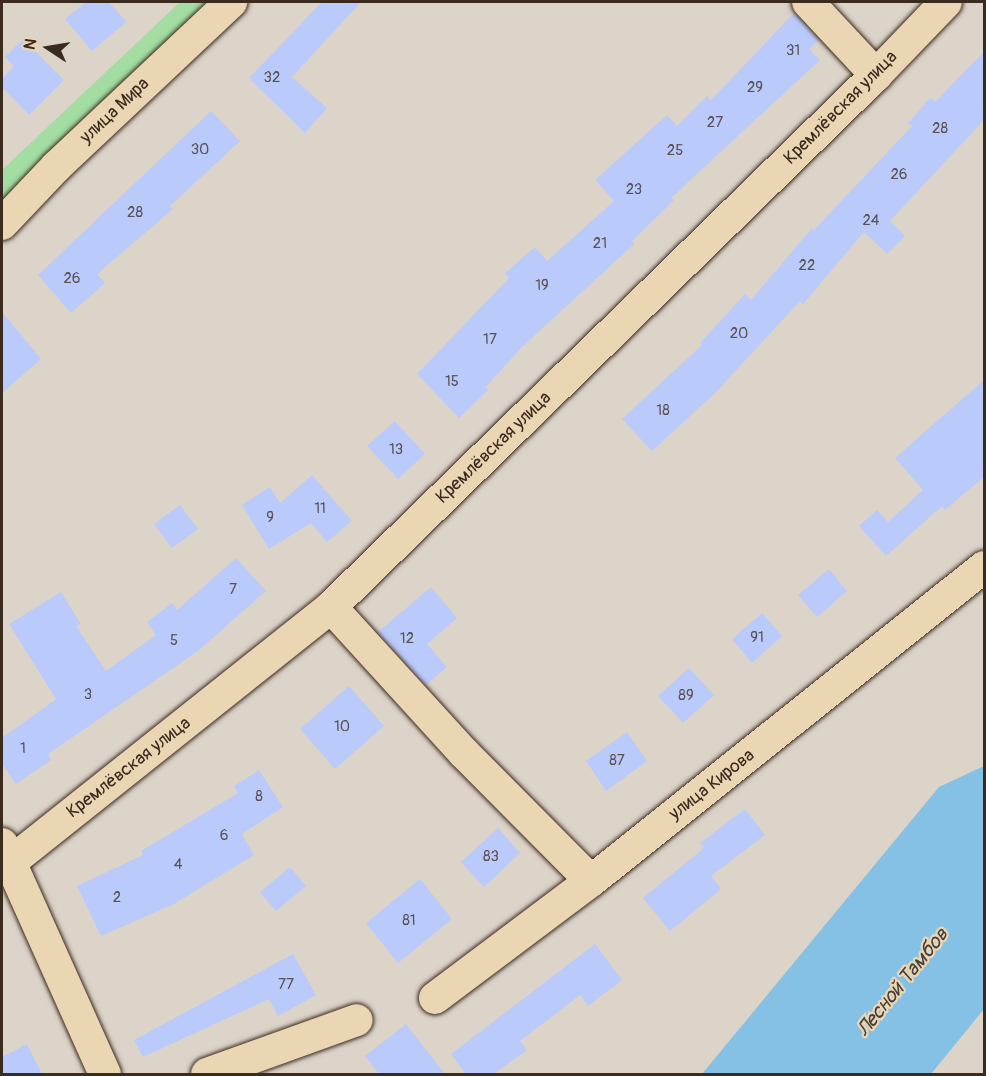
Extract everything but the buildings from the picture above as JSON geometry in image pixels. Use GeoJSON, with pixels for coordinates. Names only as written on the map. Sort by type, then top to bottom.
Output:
{"type":"FeatureCollection","features":[{"type":"Feature","properties":{"kind":"street","name":"улица Мира"},"geometry":{"type":"LineString","coordinates":[[2,224],[56,167],[231,2]]}},
{"type":"Feature","properties":{"kind":"street"},"geometry":{"type":"LineString","coordinates":[[808,2],[876,75]]}},
{"type":"Feature","properties":{"kind":"street","name":"Кремлёвская улица"},"geometry":{"type":"LineString","coordinates":[[7,852],[332,608],[876,75],[946,2]]}},
{"type":"Feature","properties":{"kind":"street","name":"улица Кирова"},"geometry":{"type":"LineString","coordinates":[[435,998],[591,881],[984,567]]}},
{"type":"Feature","properties":{"kind":"street"},"geometry":{"type":"LineString","coordinates":[[332,608],[464,753],[591,881]]}},
{"type":"Feature","properties":{"kind":"street"},"geometry":{"type":"LineString","coordinates":[[7,852],[105,1074]]}},
{"type":"Feature","properties":{"kind":"street"},"geometry":{"type":"LineString","coordinates":[[207,1074],[357,1020]]}},
{"type":"Feature","properties":{"kind":"green space"},"geometry":{"type":"Polygon","coordinates":[[[180,2],[222,2],[2,217],[2,170],[180,2]]]}},
{"type":"Feature","properties":{"kind":"water","name":"Лесной Тамбов"},"geometry":{"type":"Polygon","coordinates":[[[984,766],[984,1009],[931,1074],[702,1074],[939,787],[984,766]]]}}]}
